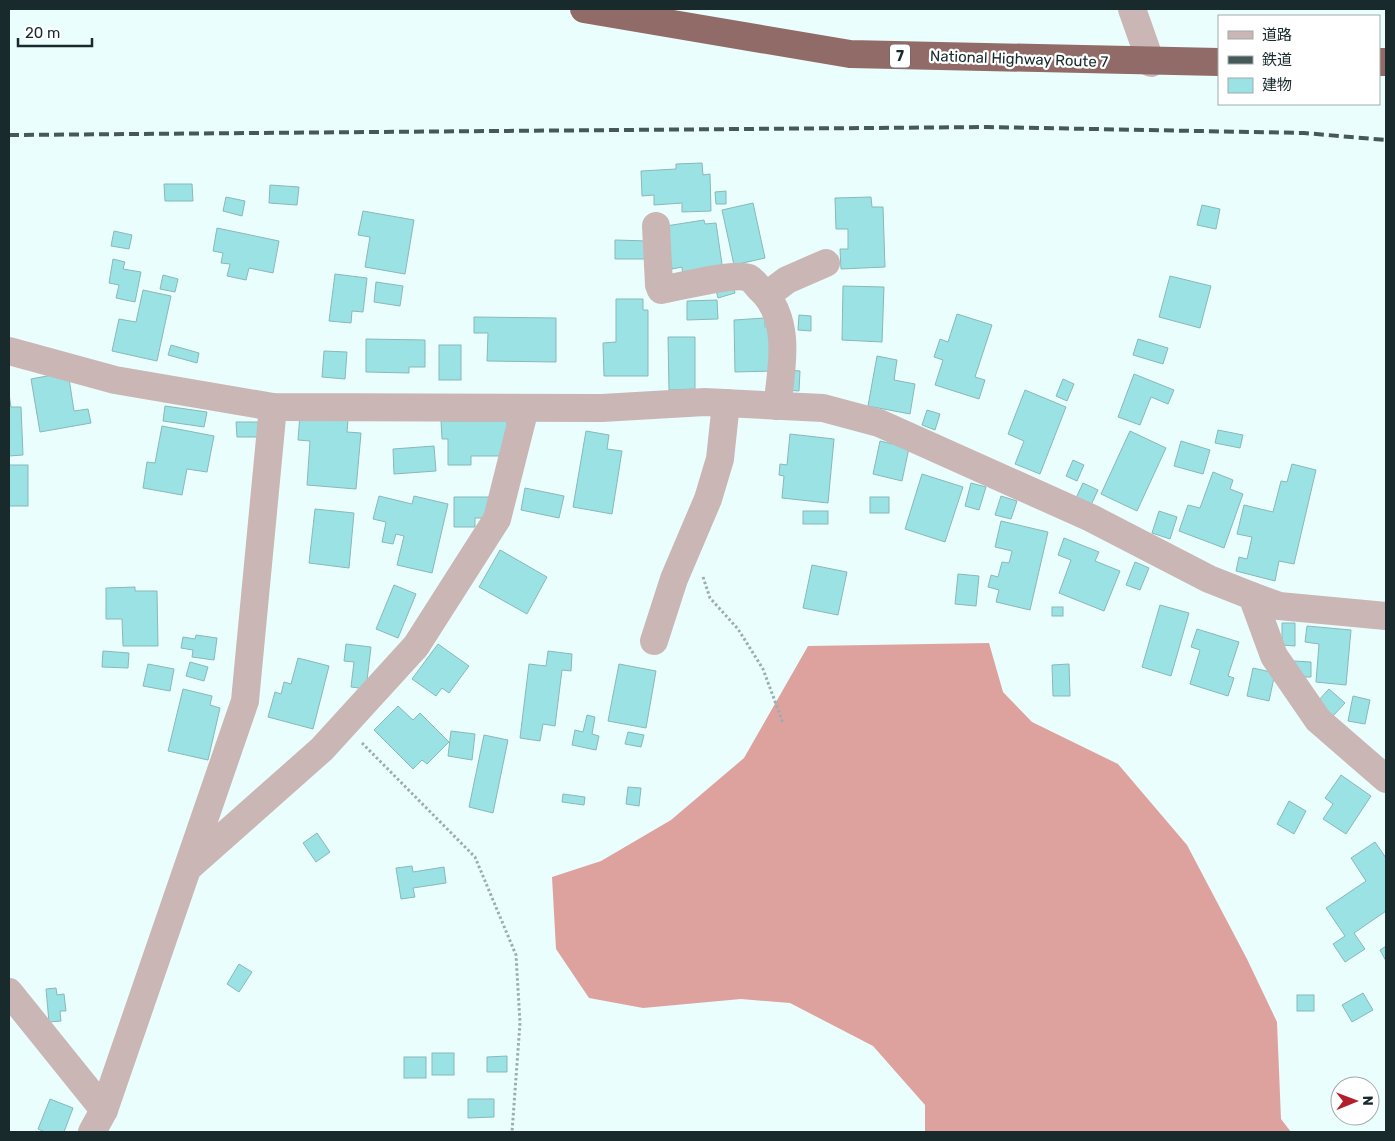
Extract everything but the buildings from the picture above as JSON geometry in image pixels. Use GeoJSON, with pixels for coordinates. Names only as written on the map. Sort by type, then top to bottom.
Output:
{"type":"FeatureCollection","features":[{"type":"Feature","properties":{"kind":"highway","name":"National Highway Route 7"},"geometry":{"type":"LineString","coordinates":[[584,9],[850,54],[1218,62]]}},
{"type":"Feature","properties":{"kind":"street"},"geometry":{"type":"LineString","coordinates":[[1132,9],[1151,62]]}},
{"type":"Feature","properties":{"kind":"street"},"geometry":{"type":"LineString","coordinates":[[656,226],[659,285],[661,290],[734,276],[748,278],[767,295],[777,315],[782,337],[782,361],[777,406]]}},
{"type":"Feature","properties":{"kind":"street"},"geometry":{"type":"LineString","coordinates":[[767,295],[787,280],[826,263]]}},
{"type":"Feature","properties":{"kind":"street"},"geometry":{"type":"LineString","coordinates":[[9,351],[115,380],[273,407],[602,408],[705,402],[823,408],[879,423],[1091,518],[1209,579],[1252,596],[1280,606],[1386,616]]}},
{"type":"Feature","properties":{"kind":"street"},"geometry":{"type":"LineString","coordinates":[[654,642],[674,579],[708,499],[720,459],[726,403]]}},
{"type":"Feature","properties":{"kind":"street"},"geometry":{"type":"LineString","coordinates":[[98,1121],[189,867],[245,701],[273,407]]}},
{"type":"Feature","properties":{"kind":"street"},"geometry":{"type":"LineString","coordinates":[[189,867],[322,749],[416,646],[498,520],[525,408]]}},
{"type":"Feature","properties":{"kind":"street"},"geometry":{"type":"LineString","coordinates":[[1252,596],[1274,656],[1318,720],[1386,779]]}},
{"type":"Feature","properties":{"kind":"street"},"geometry":{"type":"LineString","coordinates":[[9,992],[98,1121]]}},
{"type":"Feature","properties":{"kind":"path"},"geometry":{"type":"LineString","coordinates":[[691,538],[710,598],[738,629],[763,668],[783,723]]}},
{"type":"Feature","properties":{"kind":"path"},"geometry":{"type":"LineString","coordinates":[[344,725],[475,857],[516,955],[520,1024],[512,1132]]}},
{"type":"Feature","properties":{"kind":"shaded area"},"geometry":{"type":"Polygon","coordinates":[[[989,643],[1003,692],[1032,722],[1118,764],[1187,845],[1247,959],[1277,1022],[1281,1119],[1291,1132],[925,1132],[925,1105],[873,1046],[790,1003],[741,999],[643,1008],[589,998],[556,949],[552,877],[601,861],[671,820],[744,758],[808,646],[989,643]]]}},
{"type":"Feature","properties":{"kind":"railway"},"geometry":{"type":"LineString","coordinates":[[9,135],[987,127],[1304,133],[1386,140]]}}]}
